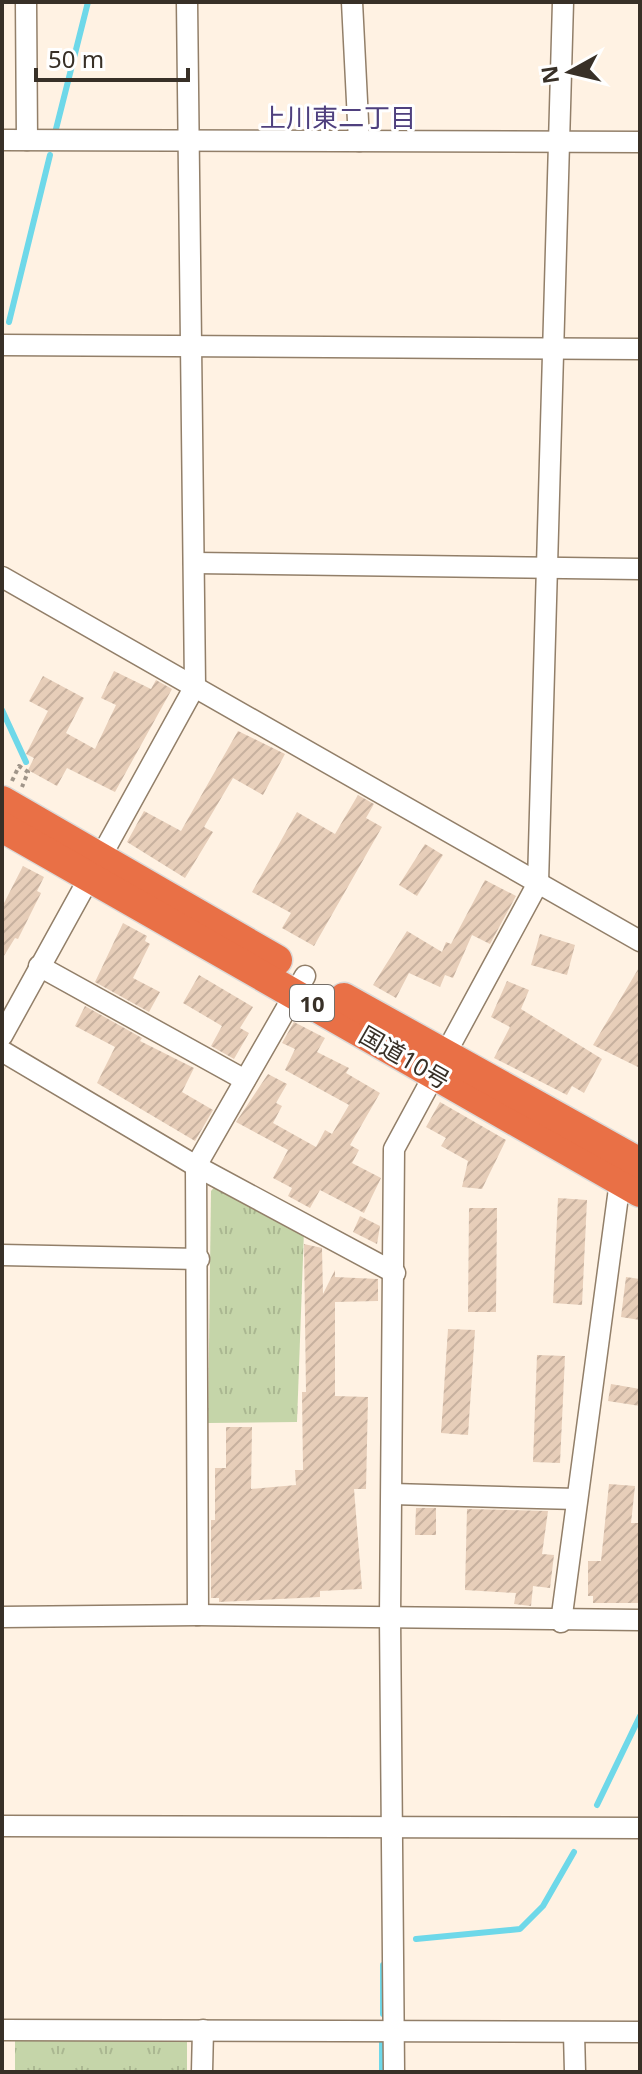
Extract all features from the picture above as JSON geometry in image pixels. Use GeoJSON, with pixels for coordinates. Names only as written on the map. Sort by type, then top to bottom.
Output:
{"type":"FeatureCollection","features":[{"type":"Feature","properties":{"kind":"highway","name":"国道10号"},"geometry":{"type":"LineString","coordinates":[[2,801],[95,869]]}},
{"type":"Feature","properties":{"kind":"highway","name":"国道10号"},"geometry":{"type":"LineString","coordinates":[[2,827],[95,869],[440,1064],[633,1179]]}},
{"type":"Feature","properties":{"kind":"street"},"geometry":{"type":"LineString","coordinates":[[26,2],[27,140]]}},
{"type":"Feature","properties":{"kind":"street"},"geometry":{"type":"LineString","coordinates":[[2,1036],[195,686],[194,345],[187,2]]}},
{"type":"Feature","properties":{"kind":"street"},"geometry":{"type":"LineString","coordinates":[[352,2],[359,141]]}},
{"type":"Feature","properties":{"kind":"street"},"geometry":{"type":"LineString","coordinates":[[394,2072],[390,1617],[394,1149],[538,883],[563,2]]}},
{"type":"Feature","properties":{"kind":"street"},"geometry":{"type":"LineString","coordinates":[[2,140],[640,142]]}},
{"type":"Feature","properties":{"kind":"street"},"geometry":{"type":"LineString","coordinates":[[2,345],[640,349]]}},
{"type":"Feature","properties":{"kind":"street"},"geometry":{"type":"LineString","coordinates":[[194,563],[640,569]]}},
{"type":"Feature","properties":{"kind":"street"},"geometry":{"type":"LineString","coordinates":[[2,577],[640,941]]}},
{"type":"Feature","properties":{"kind":"street"},"geometry":{"type":"LineString","coordinates":[[39,966],[245,1080]]}},
{"type":"Feature","properties":{"kind":"street"},"geometry":{"type":"LineString","coordinates":[[198,1615],[199,1259],[196,1166],[300,985]]}},
{"type":"Feature","properties":{"kind":"street"},"geometry":{"type":"LineString","coordinates":[[2,1051],[196,1166],[395,1273]]}},
{"type":"Feature","properties":{"kind":"street"},"geometry":{"type":"LineString","coordinates":[[561,1622],[577,1499],[633,1179]]}},
{"type":"Feature","properties":{"kind":"street"},"geometry":{"type":"LineString","coordinates":[[2,1255],[199,1259]]}},
{"type":"Feature","properties":{"kind":"street"},"geometry":{"type":"LineString","coordinates":[[392,1494],[577,1499]]}},
{"type":"Feature","properties":{"kind":"street"},"geometry":{"type":"LineString","coordinates":[[2,1617],[198,1615],[561,1622],[640,1620]]}},
{"type":"Feature","properties":{"kind":"street"},"geometry":{"type":"LineString","coordinates":[[2,1826],[640,1828]]}},
{"type":"Feature","properties":{"kind":"street"},"geometry":{"type":"LineString","coordinates":[[2,2030],[640,2032]]}},
{"type":"Feature","properties":{"kind":"street"},"geometry":{"type":"LineString","coordinates":[[202,2072],[203,2030]]}},
{"type":"Feature","properties":{"kind":"street"},"geometry":{"type":"LineString","coordinates":[[574,2033],[575,2072]]}},
{"type":"Feature","properties":{"kind":"green space"},"geometry":{"type":"Polygon","coordinates":[[[219,1182],[304,1230],[297,1422],[208,1423],[211,1191],[219,1182]]]}},
{"type":"Feature","properties":{"kind":"green space"},"geometry":{"type":"Polygon","coordinates":[[[15,2039],[187,2039],[187,2072],[15,2072],[15,2039]]]}},
{"type":"Feature","properties":{"kind":"building"},"geometry":{"type":"Polygon","coordinates":[[[114,671],[151,689],[156,680],[172,689],[115,792],[67,768],[57,786],[28,770],[34,758],[26,754],[48,711],[29,701],[43,676],[84,698],[66,733],[95,749],[116,705],[101,698],[114,671]]]}},
{"type":"Feature","properties":{"kind":"building"},"geometry":{"type":"Polygon","coordinates":[[[238,731],[285,754],[263,795],[233,778],[204,827],[213,832],[185,878],[127,842],[144,811],[181,831],[238,731]]]}},
{"type":"Feature","properties":{"kind":"building"},"geometry":{"type":"Polygon","coordinates":[[[358,795],[374,804],[366,818],[382,827],[314,946],[282,928],[291,913],[252,892],[297,812],[335,834],[358,795]]]}},
{"type":"Feature","properties":{"kind":"building"},"geometry":{"type":"Polygon","coordinates":[[[425,844],[443,855],[417,896],[399,885],[425,844]]]}},
{"type":"Feature","properties":{"kind":"building"},"geometry":{"type":"Polygon","coordinates":[[[23,866],[44,877],[37,891],[41,893],[18,939],[15,938],[2,959],[2,907],[23,866]]]}},
{"type":"Feature","properties":{"kind":"building"},"geometry":{"type":"Polygon","coordinates":[[[485,880],[516,896],[490,944],[472,935],[453,978],[445,975],[440,987],[409,973],[396,998],[373,985],[407,931],[442,952],[446,942],[451,944],[485,880]]]}},
{"type":"Feature","properties":{"kind":"building"},"geometry":{"type":"Polygon","coordinates":[[[123,923],[147,936],[145,941],[150,944],[133,978],[160,992],[149,1012],[95,982],[123,923]]]}},
{"type":"Feature","properties":{"kind":"building"},"geometry":{"type":"Polygon","coordinates":[[[540,934],[575,945],[567,975],[531,965],[540,934]]]}},
{"type":"Feature","properties":{"kind":"building"},"geometry":{"type":"Polygon","coordinates":[[[640,966],[640,1068],[593,1045],[640,966]]]}},
{"type":"Feature","properties":{"kind":"building"},"geometry":{"type":"Polygon","coordinates":[[[199,975],[253,1007],[240,1028],[249,1033],[234,1059],[211,1046],[222,1026],[183,1003],[199,975]]]}},
{"type":"Feature","properties":{"kind":"building"},"geometry":{"type":"Polygon","coordinates":[[[507,981],[529,990],[521,1009],[602,1059],[584,1093],[572,1086],[567,1095],[494,1058],[510,1027],[491,1017],[507,981]]]}},
{"type":"Feature","properties":{"kind":"building"},"geometry":{"type":"Polygon","coordinates":[[[85,1006],[142,1038],[140,1041],[194,1068],[182,1092],[213,1110],[195,1141],[97,1083],[115,1047],[75,1026],[85,1006]]]}},
{"type":"Feature","properties":{"kind":"building"},"geometry":{"type":"Polygon","coordinates":[[[294,1022],[325,1038],[317,1052],[349,1068],[346,1073],[380,1093],[350,1145],[359,1150],[352,1163],[381,1178],[364,1213],[320,1190],[310,1208],[288,1196],[292,1188],[273,1178],[288,1150],[236,1122],[268,1074],[287,1084],[276,1103],[282,1106],[273,1123],[316,1147],[325,1130],[332,1134],[349,1105],[285,1070],[295,1049],[282,1043],[294,1022]]]}},
{"type":"Feature","properties":{"kind":"building"},"geometry":{"type":"Polygon","coordinates":[[[440,1102],[506,1140],[482,1189],[462,1187],[468,1161],[441,1146],[446,1138],[426,1127],[440,1102]]]}},
{"type":"Feature","properties":{"kind":"building"},"geometry":{"type":"Polygon","coordinates":[[[558,1198],[587,1200],[582,1305],[553,1303],[558,1198]]]}},
{"type":"Feature","properties":{"kind":"building"},"geometry":{"type":"Polygon","coordinates":[[[469,1208],[497,1208],[496,1312],[468,1312],[469,1208]]]}},
{"type":"Feature","properties":{"kind":"building"},"geometry":{"type":"Polygon","coordinates":[[[360,1216],[380,1226],[377,1244],[353,1232],[360,1216]]]}},
{"type":"Feature","properties":{"kind":"building"},"geometry":{"type":"Polygon","coordinates":[[[304,1244],[322,1248],[323,1294],[335,1270],[335,1277],[378,1279],[378,1301],[335,1302],[335,1396],[368,1397],[366,1489],[354,1489],[362,1589],[320,1591],[320,1597],[219,1602],[219,1598],[211,1598],[211,1520],[215,1520],[215,1468],[226,1468],[226,1427],[252,1427],[251,1489],[296,1485],[295,1470],[303,1470],[302,1392],[306,1392],[304,1244]]]}},
{"type":"Feature","properties":{"kind":"building"},"geometry":{"type":"Polygon","coordinates":[[[626,1277],[640,1279],[640,1320],[621,1317],[626,1277]]]}},
{"type":"Feature","properties":{"kind":"building"},"geometry":{"type":"Polygon","coordinates":[[[448,1329],[475,1330],[468,1435],[441,1433],[448,1329]]]}},
{"type":"Feature","properties":{"kind":"building"},"geometry":{"type":"Polygon","coordinates":[[[537,1355],[565,1356],[560,1463],[533,1462],[537,1355]]]}},
{"type":"Feature","properties":{"kind":"building"},"geometry":{"type":"Polygon","coordinates":[[[611,1384],[640,1389],[640,1406],[608,1401],[611,1384]]]}},
{"type":"Feature","properties":{"kind":"building"},"geometry":{"type":"Polygon","coordinates":[[[609,1484],[635,1486],[631,1523],[640,1523],[640,1603],[593,1603],[593,1596],[588,1596],[588,1561],[601,1561],[609,1484]]]}},
{"type":"Feature","properties":{"kind":"building"},"geometry":{"type":"Polygon","coordinates":[[[416,1508],[436,1508],[436,1535],[415,1535],[416,1508]]]}},
{"type":"Feature","properties":{"kind":"building"},"geometry":{"type":"Polygon","coordinates":[[[467,1509],[548,1511],[542,1554],[554,1555],[550,1588],[533,1586],[531,1606],[514,1604],[516,1593],[465,1590],[467,1509]]]}},
{"type":"Feature","properties":{"kind":"waterway"},"geometry":{"type":"LineString","coordinates":[[56,129],[88,2]]}},
{"type":"Feature","properties":{"kind":"waterway"},"geometry":{"type":"LineString","coordinates":[[9,322],[50,155]]}},
{"type":"Feature","properties":{"kind":"waterway"},"geometry":{"type":"LineString","coordinates":[[2,710],[26,762]]}},
{"type":"Feature","properties":{"kind":"waterway"},"geometry":{"type":"LineString","coordinates":[[597,1805],[640,1716]]}},
{"type":"Feature","properties":{"kind":"waterway"},"geometry":{"type":"LineString","coordinates":[[416,1939],[520,1929],[543,1906],[574,1852]]}},
{"type":"Feature","properties":{"kind":"waterway"},"geometry":{"type":"LineString","coordinates":[[383,1965],[383,2014]]}},
{"type":"Feature","properties":{"kind":"waterway"},"geometry":{"type":"LineString","coordinates":[[382,2041],[382,2072]]}},
{"type":"Feature","properties":{"kind":"district","name":"上川東二丁目"},"geometry":{"type":"Point","coordinates":[338,117]}}]}
